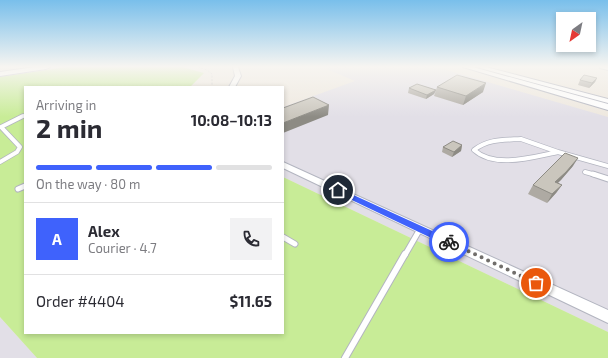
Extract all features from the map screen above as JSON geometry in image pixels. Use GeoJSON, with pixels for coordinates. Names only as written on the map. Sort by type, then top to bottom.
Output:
{"type":"FeatureCollection","features":[{"type":"Feature","properties":{"kind":"main road"},"geometry":{"type":"LineString","coordinates":[[526,84],[608,107]]}},
{"type":"Feature","properties":{"kind":"street"},"geometry":{"type":"LineString","coordinates":[[544,84],[608,101]]}},
{"type":"Feature","properties":{"kind":"street"},"geometry":{"type":"LineString","coordinates":[[284,165],[608,317]]}},
{"type":"Feature","properties":{"kind":"lane"},"geometry":{"type":"LineString","coordinates":[[0,162],[17,152],[20,147],[1,127],[23,116]]}},
{"type":"Feature","properties":{"kind":"lane"},"geometry":{"type":"LineString","coordinates":[[558,152],[512,160],[493,159],[482,156],[474,150],[483,143],[512,139],[531,142],[558,152],[608,166]]}},
{"type":"Feature","properties":{"kind":"lane"},"geometry":{"type":"LineString","coordinates":[[586,172],[608,179]]}},
{"type":"Feature","properties":{"kind":"lane"},"geometry":{"type":"LineString","coordinates":[[18,189],[24,186]]}},
{"type":"Feature","properties":{"kind":"lane"},"geometry":{"type":"LineString","coordinates":[[345,358],[420,229]]}},
{"type":"Feature","properties":{"kind":"lane"},"geometry":{"type":"LineString","coordinates":[[284,238],[295,244]]}},
{"type":"Feature","properties":{"kind":"shaded area"},"geometry":{"type":"Polygon","coordinates":[[[348,84],[493,84],[608,117],[608,332],[284,177],[284,107],[348,84]]]}},
{"type":"Feature","properties":{"kind":"shaded area"},"geometry":{"type":"Polygon","coordinates":[[[0,317],[37,358],[0,358],[0,317]]]}},
{"type":"Feature","properties":{"kind":"green space"},"geometry":{"type":"Polygon","coordinates":[[[0,84],[193,84],[191,86],[24,86],[24,334],[284,334],[284,177],[608,332],[608,358],[37,358],[0,317],[0,84]]]}},
{"type":"Feature","properties":{"kind":"building"},"geometry":{"type":"Polygon","coordinates":[[[417,84],[436,90],[427,95],[409,88],[417,84]]]}},
{"type":"Feature","properties":{"kind":"building"},"geometry":{"type":"Polygon","coordinates":[[[442,84],[485,84],[466,96],[437,87],[442,84]]]}},
{"type":"Feature","properties":{"kind":"building"},"geometry":{"type":"Polygon","coordinates":[[[313,97],[329,105],[284,123],[284,108],[313,97]]]}},
{"type":"Feature","properties":{"kind":"building"},"geometry":{"type":"Polygon","coordinates":[[[453,141],[462,145],[454,152],[443,147],[453,141]]]}},
{"type":"Feature","properties":{"kind":"building"},"geometry":{"type":"Polygon","coordinates":[[[565,153],[578,158],[555,182],[562,185],[552,194],[533,185],[565,153]]]}},
{"type":"Feature","properties":{"kind":"way so far"},"geometry":{"type":"LineString","coordinates":[[449,242],[536,283]]}},
{"type":"Feature","properties":{"kind":"route"},"geometry":{"type":"LineString","coordinates":[[338,190],[449,242]]}}]}
